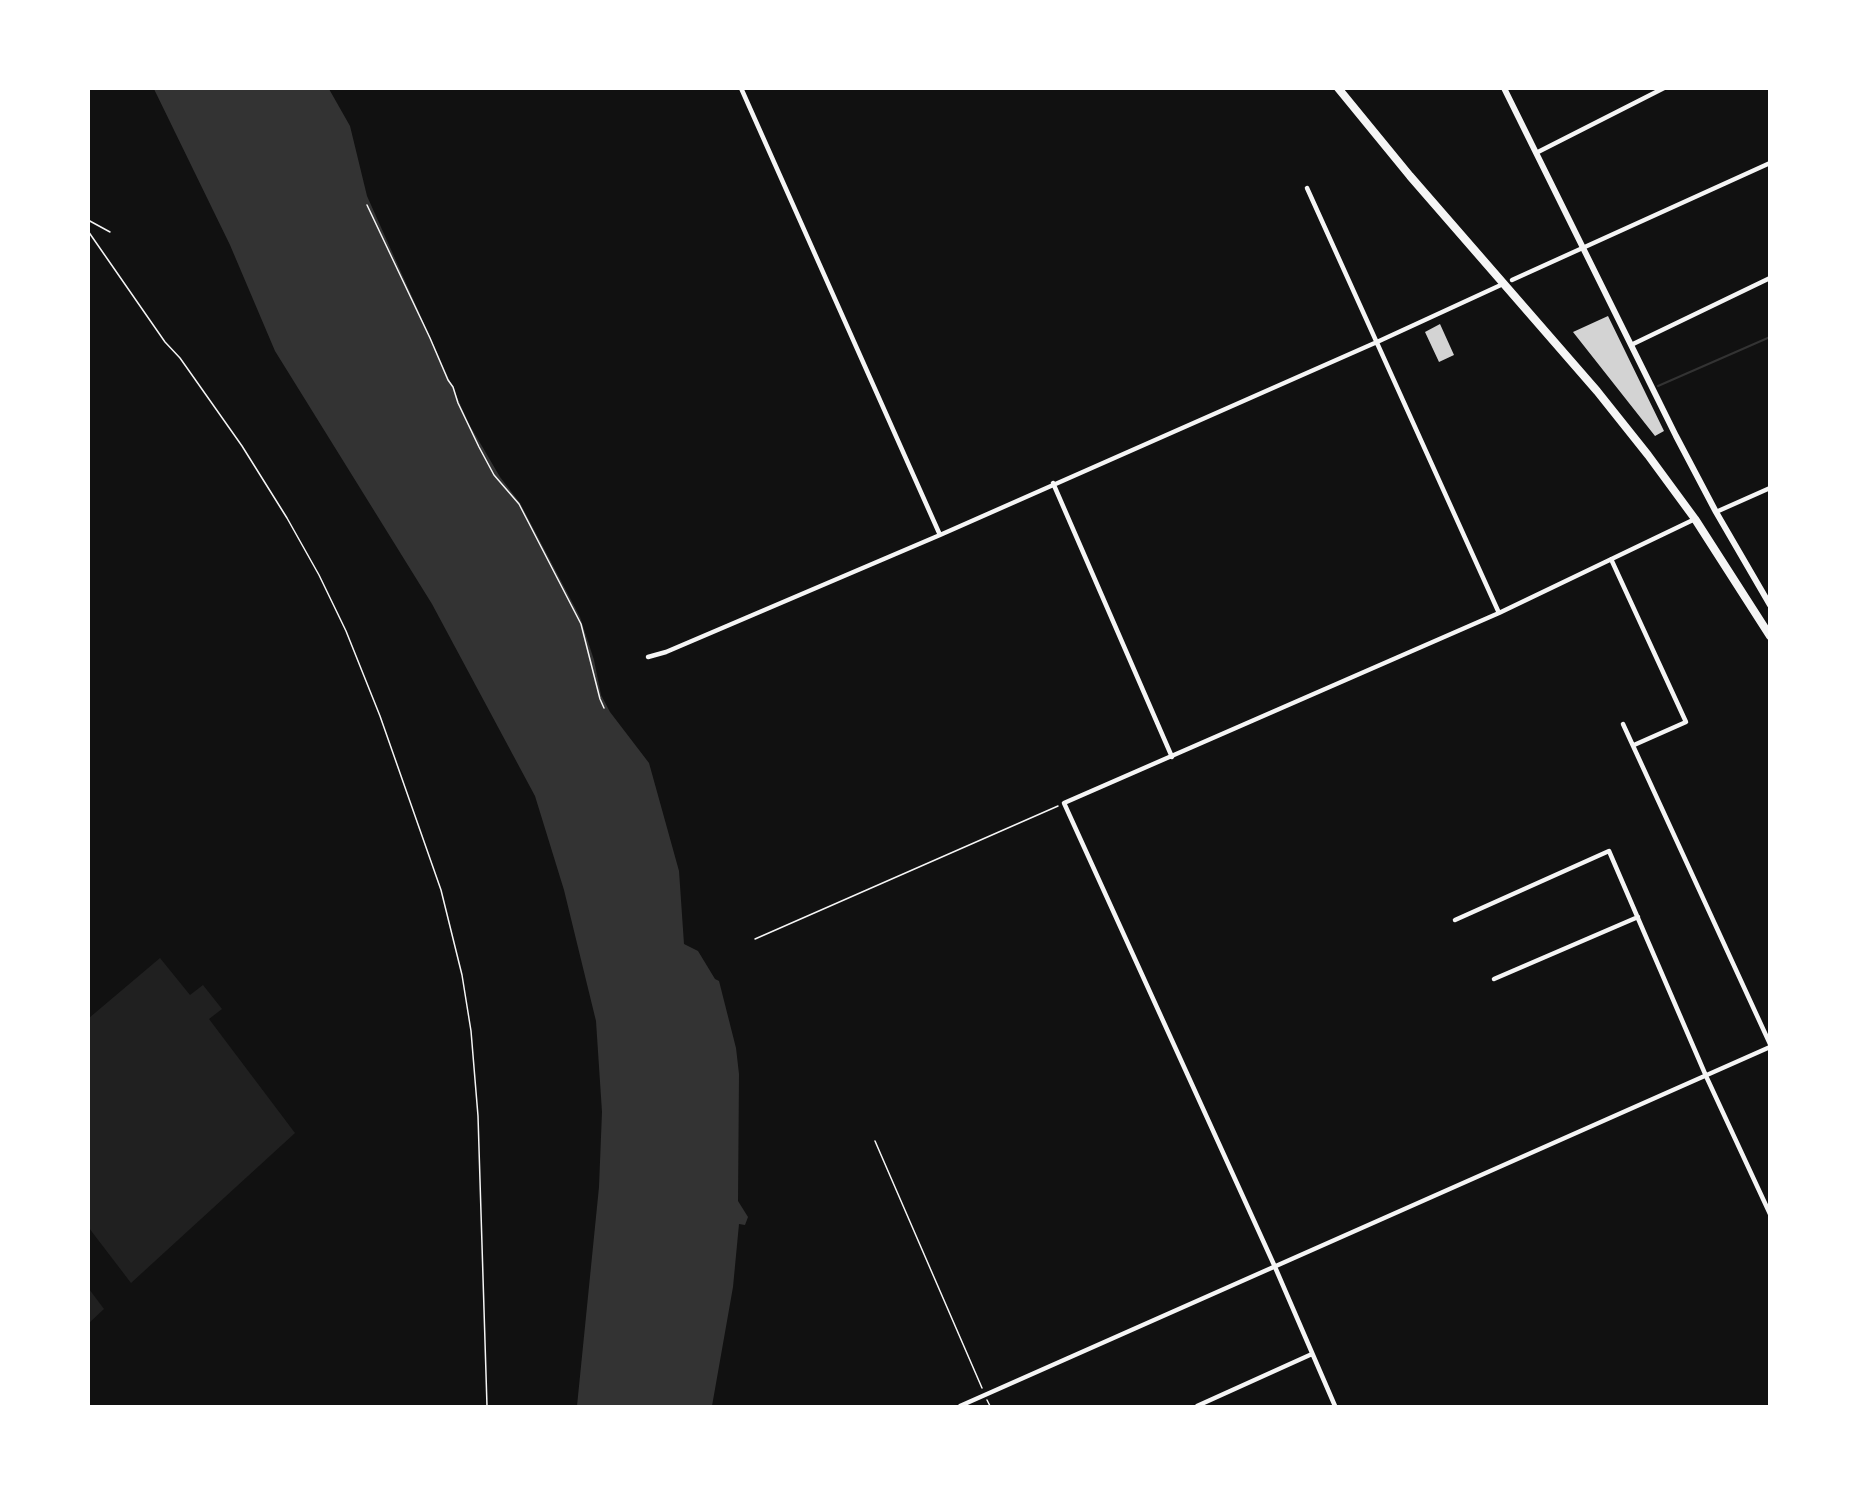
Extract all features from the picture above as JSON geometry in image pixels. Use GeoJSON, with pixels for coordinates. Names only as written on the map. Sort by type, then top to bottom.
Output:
{"type":"FeatureCollection","features":[{"type":"Feature","properties":{"kind":"main road"},"geometry":{"type":"LineString","coordinates":[[1338,88],[1410,176],[1508,282],[1611,409],[1695,519],[1770,636]]}},
{"type":"Feature","properties":{"kind":"street"},"geometry":{"type":"LineString","coordinates":[[741,88],[940,535]]}},
{"type":"Feature","properties":{"kind":"street"},"geometry":{"type":"LineString","coordinates":[[1504,88],[1676,436],[1716,512],[1767,595],[1770,605]]}},
{"type":"Feature","properties":{"kind":"street"},"geometry":{"type":"LineString","coordinates":[[1536,153],[1664,88]]}},
{"type":"Feature","properties":{"kind":"street"},"geometry":{"type":"LineString","coordinates":[[648,657],[677,647],[940,535],[1053,483],[1377,342],[1581,247],[1770,163]]}},
{"type":"Feature","properties":{"kind":"street"},"geometry":{"type":"LineString","coordinates":[[1307,188],[1499,613]]}},
{"type":"Feature","properties":{"kind":"street"},"geometry":{"type":"LineString","coordinates":[[1631,345],[1770,278]]}},
{"type":"Feature","properties":{"kind":"street"},"geometry":{"type":"LineString","coordinates":[[1053,483],[1172,757]]}},
{"type":"Feature","properties":{"kind":"street"},"geometry":{"type":"LineString","coordinates":[[1716,512],[1770,488]]}},
{"type":"Feature","properties":{"kind":"street"},"geometry":{"type":"LineString","coordinates":[[1335,1407],[1275,1267],[1064,803],[1499,613],[1695,519]]}},
{"type":"Feature","properties":{"kind":"street"},"geometry":{"type":"LineString","coordinates":[[1611,559],[1686,722],[1634,745]]}},
{"type":"Feature","properties":{"kind":"street"},"geometry":{"type":"LineString","coordinates":[[960,1407],[1770,1046],[1623,724]]}},
{"type":"Feature","properties":{"kind":"street"},"geometry":{"type":"LineString","coordinates":[[1455,920],[1609,851],[1706,1076],[1770,1214]]}},
{"type":"Feature","properties":{"kind":"street"},"geometry":{"type":"LineString","coordinates":[[1494,979],[1638,917]]}},
{"type":"Feature","properties":{"kind":"street"},"geometry":{"type":"LineString","coordinates":[[1197,1407],[1312,1354]]}},
{"type":"Feature","properties":{"kind":"path"},"geometry":{"type":"LineString","coordinates":[[366,205],[453,387],[478,447],[494,475],[519,504],[581,624],[604,708]]}},
{"type":"Feature","properties":{"kind":"path"},"geometry":{"type":"LineString","coordinates":[[88,220],[110,232]]}},
{"type":"Feature","properties":{"kind":"path"},"geometry":{"type":"LineString","coordinates":[[88,231],[165,342],[180,358],[242,446],[319,575],[346,631],[380,717],[441,890],[462,975],[471,1031],[478,1116],[487,1407]]}},
{"type":"Feature","properties":{"kind":"path"},"geometry":{"type":"LineString","coordinates":[[755,939],[1064,803]]}},
{"type":"Feature","properties":{"kind":"path"},"geometry":{"type":"LineString","coordinates":[[874,1141],[990,1407]]}},
{"type":"Feature","properties":{"kind":"shaded area"},"geometry":{"type":"Polygon","coordinates":[[[154,89],[329,89],[350,126],[367,196],[469,424],[500,477],[520,503],[580,617],[594,660],[601,695],[610,712],[649,763],[679,871],[684,944],[698,951],[715,979],[719,981],[736,1048],[739,1074],[738,1201],[748,1217],[745,1225],[739,1224],[733,1287],[712,1406],[577,1406],[599,1187],[602,1112],[596,1021],[564,890],[535,796],[432,604],[275,351],[230,245],[154,89]]]}},
{"type":"Feature","properties":{"kind":"shaded area"},"geometry":{"type":"Polygon","coordinates":[[[160,958],[190,995],[203,985],[222,1009],[209,1019],[295,1133],[131,1283],[89,1228],[89,1018],[160,958]]]}},
{"type":"Feature","properties":{"kind":"shaded area"},"geometry":{"type":"Polygon","coordinates":[[[89,1289],[104,1309],[88,1323],[89,1289]]]}},
{"type":"Feature","properties":{"kind":"building"},"geometry":{"type":"Polygon","coordinates":[[[1608,316],[1664,431],[1655,436],[1573,332],[1608,316]]]}},
{"type":"Feature","properties":{"kind":"building"},"geometry":{"type":"Polygon","coordinates":[[[1440,324],[1454,355],[1439,362],[1425,332],[1440,324]]]}},
{"type":"Feature","properties":{"kind":"waterway"},"geometry":{"type":"LineString","coordinates":[[1658,386],[1770,337]]}}]}
